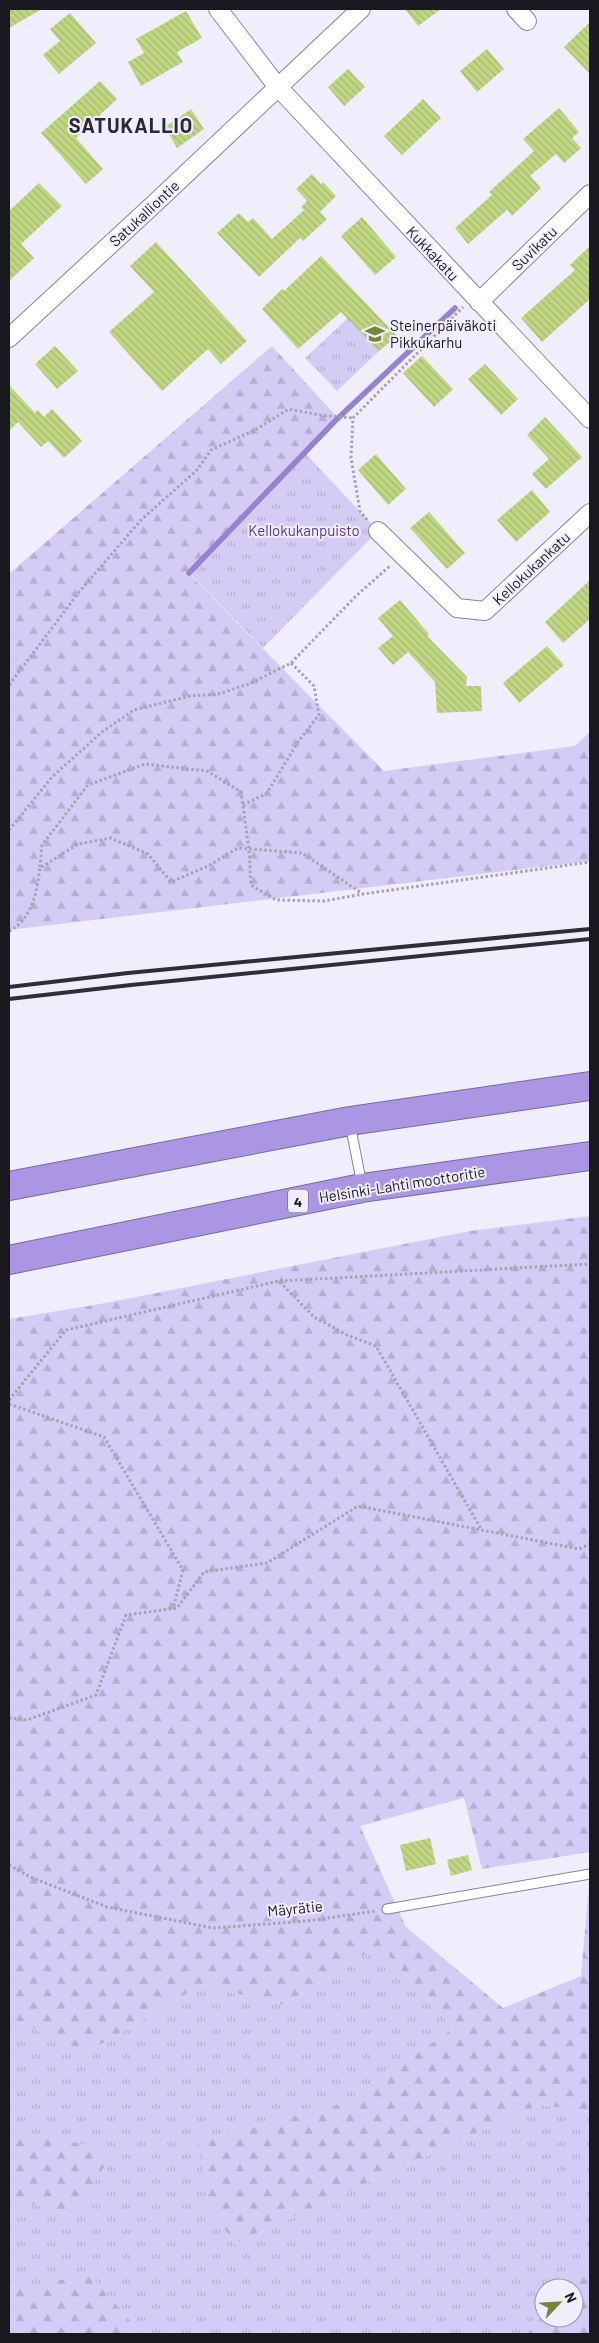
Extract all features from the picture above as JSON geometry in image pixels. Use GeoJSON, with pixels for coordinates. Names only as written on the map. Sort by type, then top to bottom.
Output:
{"type":"FeatureCollection","features":[{"type":"Feature","properties":{"kind":"highway"},"geometry":{"type":"LineString","coordinates":[[9,1186],[350,1121],[590,1086]]}},
{"type":"Feature","properties":{"kind":"highway","name":"Helsinki-Lahti moottoritie"},"geometry":{"type":"LineString","coordinates":[[9,1260],[362,1188],[590,1156]]}},
{"type":"Feature","properties":{"kind":"street","name":"Kukkakatu"},"geometry":{"type":"LineString","coordinates":[[218,9],[277,86],[476,300],[590,419]]}},
{"type":"Feature","properties":{"kind":"street","name":"Satukalliontie"},"geometry":{"type":"LineString","coordinates":[[9,338],[153,206],[277,86],[361,9]]}},
{"type":"Feature","properties":{"kind":"street","name":"Suvikatu"},"geometry":{"type":"LineString","coordinates":[[476,300],[590,194]]}},
{"type":"Feature","properties":{"kind":"street","name":"Kellokukankatu"},"geometry":{"type":"LineString","coordinates":[[378,531],[456,608],[485,611],[590,513]]}},
{"type":"Feature","properties":{"kind":"lane"},"geometry":{"type":"LineString","coordinates":[[350,1121],[362,1188]]}},
{"type":"Feature","properties":{"kind":"lane"},"geometry":{"type":"LineString","coordinates":[[387,1909],[590,1874]]}},
{"type":"Feature","properties":{"kind":"path"},"geometry":{"type":"LineString","coordinates":[[378,531],[360,511],[351,458],[353,418],[476,300]]}},
{"type":"Feature","properties":{"kind":"path"},"geometry":{"type":"LineString","coordinates":[[9,685],[85,584],[141,520],[197,470],[211,450],[255,430],[289,409],[319,415],[353,418]]}},
{"type":"Feature","properties":{"kind":"path"},"geometry":{"type":"LineString","coordinates":[[9,830],[53,776],[102,732],[134,710],[190,696],[218,694],[249,684],[291,663],[356,596],[402,555]]}},
{"type":"Feature","properties":{"kind":"path"},"geometry":{"type":"LineString","coordinates":[[243,805],[267,793],[298,742],[319,715],[314,686],[291,663]]}},
{"type":"Feature","properties":{"kind":"path"},"geometry":{"type":"LineString","coordinates":[[9,930],[18,926],[37,895],[42,845],[88,785],[145,764],[207,771],[241,792],[249,849],[251,885],[276,900],[324,902],[363,894],[590,862]]}},
{"type":"Feature","properties":{"kind":"path"},"geometry":{"type":"LineString","coordinates":[[40,868],[78,844],[111,838],[148,854],[171,882],[208,866],[238,848],[302,854],[363,894]]}},
{"type":"Feature","properties":{"kind":"path"},"geometry":{"type":"LineString","coordinates":[[9,1400],[66,1330],[280,1281],[590,1264]]}},
{"type":"Feature","properties":{"kind":"path"},"geometry":{"type":"LineString","coordinates":[[280,1281],[314,1317],[347,1335],[376,1346],[481,1530]]}},
{"type":"Feature","properties":{"kind":"path"},"geometry":{"type":"LineString","coordinates":[[9,1404],[104,1437],[183,1570],[173,1609]]}},
{"type":"Feature","properties":{"kind":"path"},"geometry":{"type":"LineString","coordinates":[[9,1718],[27,1720],[96,1695],[126,1615],[177,1608],[204,1572],[268,1563],[358,1506],[579,1549],[590,1544]]}},
{"type":"Feature","properties":{"kind":"path","name":"Mäyrätie"},"geometry":{"type":"LineString","coordinates":[[9,1865],[30,1877],[107,1907],[213,1928],[307,1922],[387,1909]]}},
{"type":"Feature","properties":{"kind":"green space"},"geometry":{"type":"Polygon","coordinates":[[[348,318],[379,351],[337,391],[305,358],[348,318]]]}},
{"type":"Feature","properties":{"kind":"green space"},"geometry":{"type":"Polygon","coordinates":[[[272,346],[338,418],[190,575],[384,771],[575,746],[590,732],[590,861],[9,930],[9,574],[272,346]]]}},
{"type":"Feature","properties":{"kind":"green space","name":"Kellokukanpuisto"},"geometry":{"type":"Polygon","coordinates":[[[305,453],[378,531],[263,648],[189,573],[305,453]]]}},
{"type":"Feature","properties":{"kind":"green space"},"geometry":{"type":"Polygon","coordinates":[[[590,1216],[590,1852],[482,1869],[464,1798],[360,1826],[406,1927],[503,2008],[581,1976],[590,1874],[590,2112],[542,2105],[522,2112],[234,2244],[209,2202],[198,2141],[341,2104],[454,2028],[379,1945],[284,2005],[201,1985],[86,2053],[9,2017],[9,1319],[100,1304],[470,1231],[590,1216]]]}},
{"type":"Feature","properties":{"kind":"green space"},"geometry":{"type":"Polygon","coordinates":[[[379,1945],[454,2028],[341,2104],[198,2141],[234,2244],[522,2112],[542,2105],[590,2112],[590,2261],[568,2278],[534,2278],[534,2320],[528,2334],[142,2334],[91,2277],[9,2287],[9,2197],[73,2216],[24,2132],[9,2123],[9,2017],[86,2053],[201,1985],[284,2005],[379,1945]]]}},
{"type":"Feature","properties":{"kind":"green space"},"geometry":{"type":"Polygon","coordinates":[[[9,2123],[24,2132],[114,2151],[73,2216],[9,2197],[9,2123]]]}},
{"type":"Feature","properties":{"kind":"green space"},"geometry":{"type":"Polygon","coordinates":[[[590,2261],[590,2334],[528,2334],[534,2320],[534,2328],[584,2328],[584,2278],[568,2278],[590,2261]]]}},
{"type":"Feature","properties":{"kind":"green space"},"geometry":{"type":"Polygon","coordinates":[[[91,2276],[142,2334],[9,2334],[9,2287],[91,2276]]]}},
{"type":"Feature","properties":{"kind":"building"},"geometry":{"type":"Polygon","coordinates":[[[9,9],[42,9],[9,28],[9,9]]]}},
{"type":"Feature","properties":{"kind":"building"},"geometry":{"type":"Polygon","coordinates":[[[405,9],[441,9],[418,26],[405,9]]]}},
{"type":"Feature","properties":{"kind":"building"},"geometry":{"type":"Polygon","coordinates":[[[186,11],[202,38],[177,52],[183,62],[141,86],[128,62],[144,53],[136,39],[186,11]]]}},
{"type":"Feature","properties":{"kind":"building"},"geometry":{"type":"Polygon","coordinates":[[[70,13],[96,43],[59,74],[43,55],[60,41],[50,29],[70,13]]]}},
{"type":"Feature","properties":{"kind":"building"},"geometry":{"type":"Polygon","coordinates":[[[590,22],[590,74],[564,47],[590,22]]]}},
{"type":"Feature","properties":{"kind":"building"},"geometry":{"type":"Polygon","coordinates":[[[487,49],[504,69],[477,92],[460,71],[487,49]]]}},
{"type":"Feature","properties":{"kind":"building"},"geometry":{"type":"Polygon","coordinates":[[[348,69],[365,87],[344,106],[328,87],[348,69]]]}},
{"type":"Feature","properties":{"kind":"building"},"geometry":{"type":"Polygon","coordinates":[[[100,81],[117,99],[76,138],[103,169],[86,184],[41,133],[100,81]]]}},
{"type":"Feature","properties":{"kind":"building"},"geometry":{"type":"Polygon","coordinates":[[[423,99],[441,118],[402,155],[384,136],[423,99]]]}},
{"type":"Feature","properties":{"kind":"building"},"geometry":{"type":"Polygon","coordinates":[[[559,108],[579,132],[572,138],[581,148],[564,163],[556,154],[530,176],[541,188],[512,216],[507,210],[468,244],[455,228],[492,195],[489,192],[534,151],[523,139],[559,108]]]}},
{"type":"Feature","properties":{"kind":"building"},"geometry":{"type":"Polygon","coordinates":[[[191,109],[204,129],[177,148],[165,127],[191,109]]]}},
{"type":"Feature","properties":{"kind":"building"},"geometry":{"type":"Polygon","coordinates":[[[312,174],[321,184],[323,182],[336,196],[320,212],[327,219],[303,241],[300,238],[259,277],[217,233],[239,213],[248,222],[253,218],[272,239],[304,210],[301,207],[307,201],[296,189],[312,174]]]}},
{"type":"Feature","properties":{"kind":"building"},"geometry":{"type":"Polygon","coordinates":[[[39,183],[62,206],[21,244],[34,258],[9,281],[9,211],[39,183]]]}},
{"type":"Feature","properties":{"kind":"building"},"geometry":{"type":"Polygon","coordinates":[[[362,217],[396,257],[375,275],[341,236],[362,217]]]}},
{"type":"Feature","properties":{"kind":"building"},"geometry":{"type":"Polygon","coordinates":[[[156,242],[247,341],[221,364],[208,349],[162,391],[109,332],[154,292],[130,266],[156,242]]]}},
{"type":"Feature","properties":{"kind":"building"},"geometry":{"type":"Polygon","coordinates":[[[590,246],[590,299],[542,342],[521,318],[575,270],[570,265],[590,246]]]}},
{"type":"Feature","properties":{"kind":"building"},"geometry":{"type":"Polygon","coordinates":[[[321,256],[397,336],[379,351],[341,312],[298,349],[262,309],[282,289],[284,291],[321,256]]]}},
{"type":"Feature","properties":{"kind":"building"},"geometry":{"type":"Polygon","coordinates":[[[55,346],[78,371],[57,389],[35,364],[55,346]]]}},
{"type":"Feature","properties":{"kind":"building"},"geometry":{"type":"Polygon","coordinates":[[[422,356],[453,389],[434,407],[403,373],[422,356]]]}},
{"type":"Feature","properties":{"kind":"building"},"geometry":{"type":"Polygon","coordinates":[[[485,364],[518,399],[501,415],[468,379],[485,364]]]}},
{"type":"Feature","properties":{"kind":"building"},"geometry":{"type":"Polygon","coordinates":[[[9,385],[35,413],[38,410],[44,417],[52,409],[82,441],[64,458],[48,441],[41,447],[18,422],[9,431],[9,385]]]}},
{"type":"Feature","properties":{"kind":"building"},"geometry":{"type":"Polygon","coordinates":[[[545,417],[582,457],[546,489],[532,474],[549,459],[527,435],[545,417]]]}},
{"type":"Feature","properties":{"kind":"building"},"geometry":{"type":"Polygon","coordinates":[[[376,454],[406,489],[388,505],[358,470],[376,454]]]}},
{"type":"Feature","properties":{"kind":"building"},"geometry":{"type":"Polygon","coordinates":[[[532,490],[550,512],[516,542],[497,520],[532,490]]]}},
{"type":"Feature","properties":{"kind":"building"},"geometry":{"type":"Polygon","coordinates":[[[429,512],[465,553],[447,569],[410,528],[429,512]]]}},
{"type":"Feature","properties":{"kind":"building"},"geometry":{"type":"Polygon","coordinates":[[[590,580],[590,619],[563,643],[545,622],[590,580]]]}},
{"type":"Feature","properties":{"kind":"building"},"geometry":{"type":"Polygon","coordinates":[[[400,600],[429,634],[427,636],[467,677],[466,686],[481,686],[482,711],[437,713],[435,682],[408,652],[393,665],[378,648],[393,636],[378,618],[400,600]]]}},
{"type":"Feature","properties":{"kind":"building"},"geometry":{"type":"Polygon","coordinates":[[[547,646],[564,665],[519,703],[503,683],[547,646]]]}},
{"type":"Feature","properties":{"kind":"building"},"geometry":{"type":"Polygon","coordinates":[[[430,1838],[436,1864],[406,1871],[400,1845],[430,1838]]]}},
{"type":"Feature","properties":{"kind":"building"},"geometry":{"type":"Polygon","coordinates":[[[468,1855],[472,1870],[451,1876],[447,1860],[468,1855]]]}},
{"type":"Feature","properties":{"kind":"waterway"},"geometry":{"type":"LineString","coordinates":[[189,573],[335,421],[455,308]]}},
{"type":"Feature","properties":{"kind":"railway"},"geometry":{"type":"LineString","coordinates":[[9,987],[128,973],[590,929]]}},
{"type":"Feature","properties":{"kind":"railway"},"geometry":{"type":"LineString","coordinates":[[9,999],[590,939]]}},
{"type":"Feature","properties":{"kind":"place","name":"Steinerpäiväkoti Pikkukarhu"},"geometry":{"type":"Point","coordinates":[375,334]}},
{"type":"Feature","properties":{"kind":"district","name":"SATUKALLIO"},"geometry":{"type":"Point","coordinates":[131,125]}}]}
